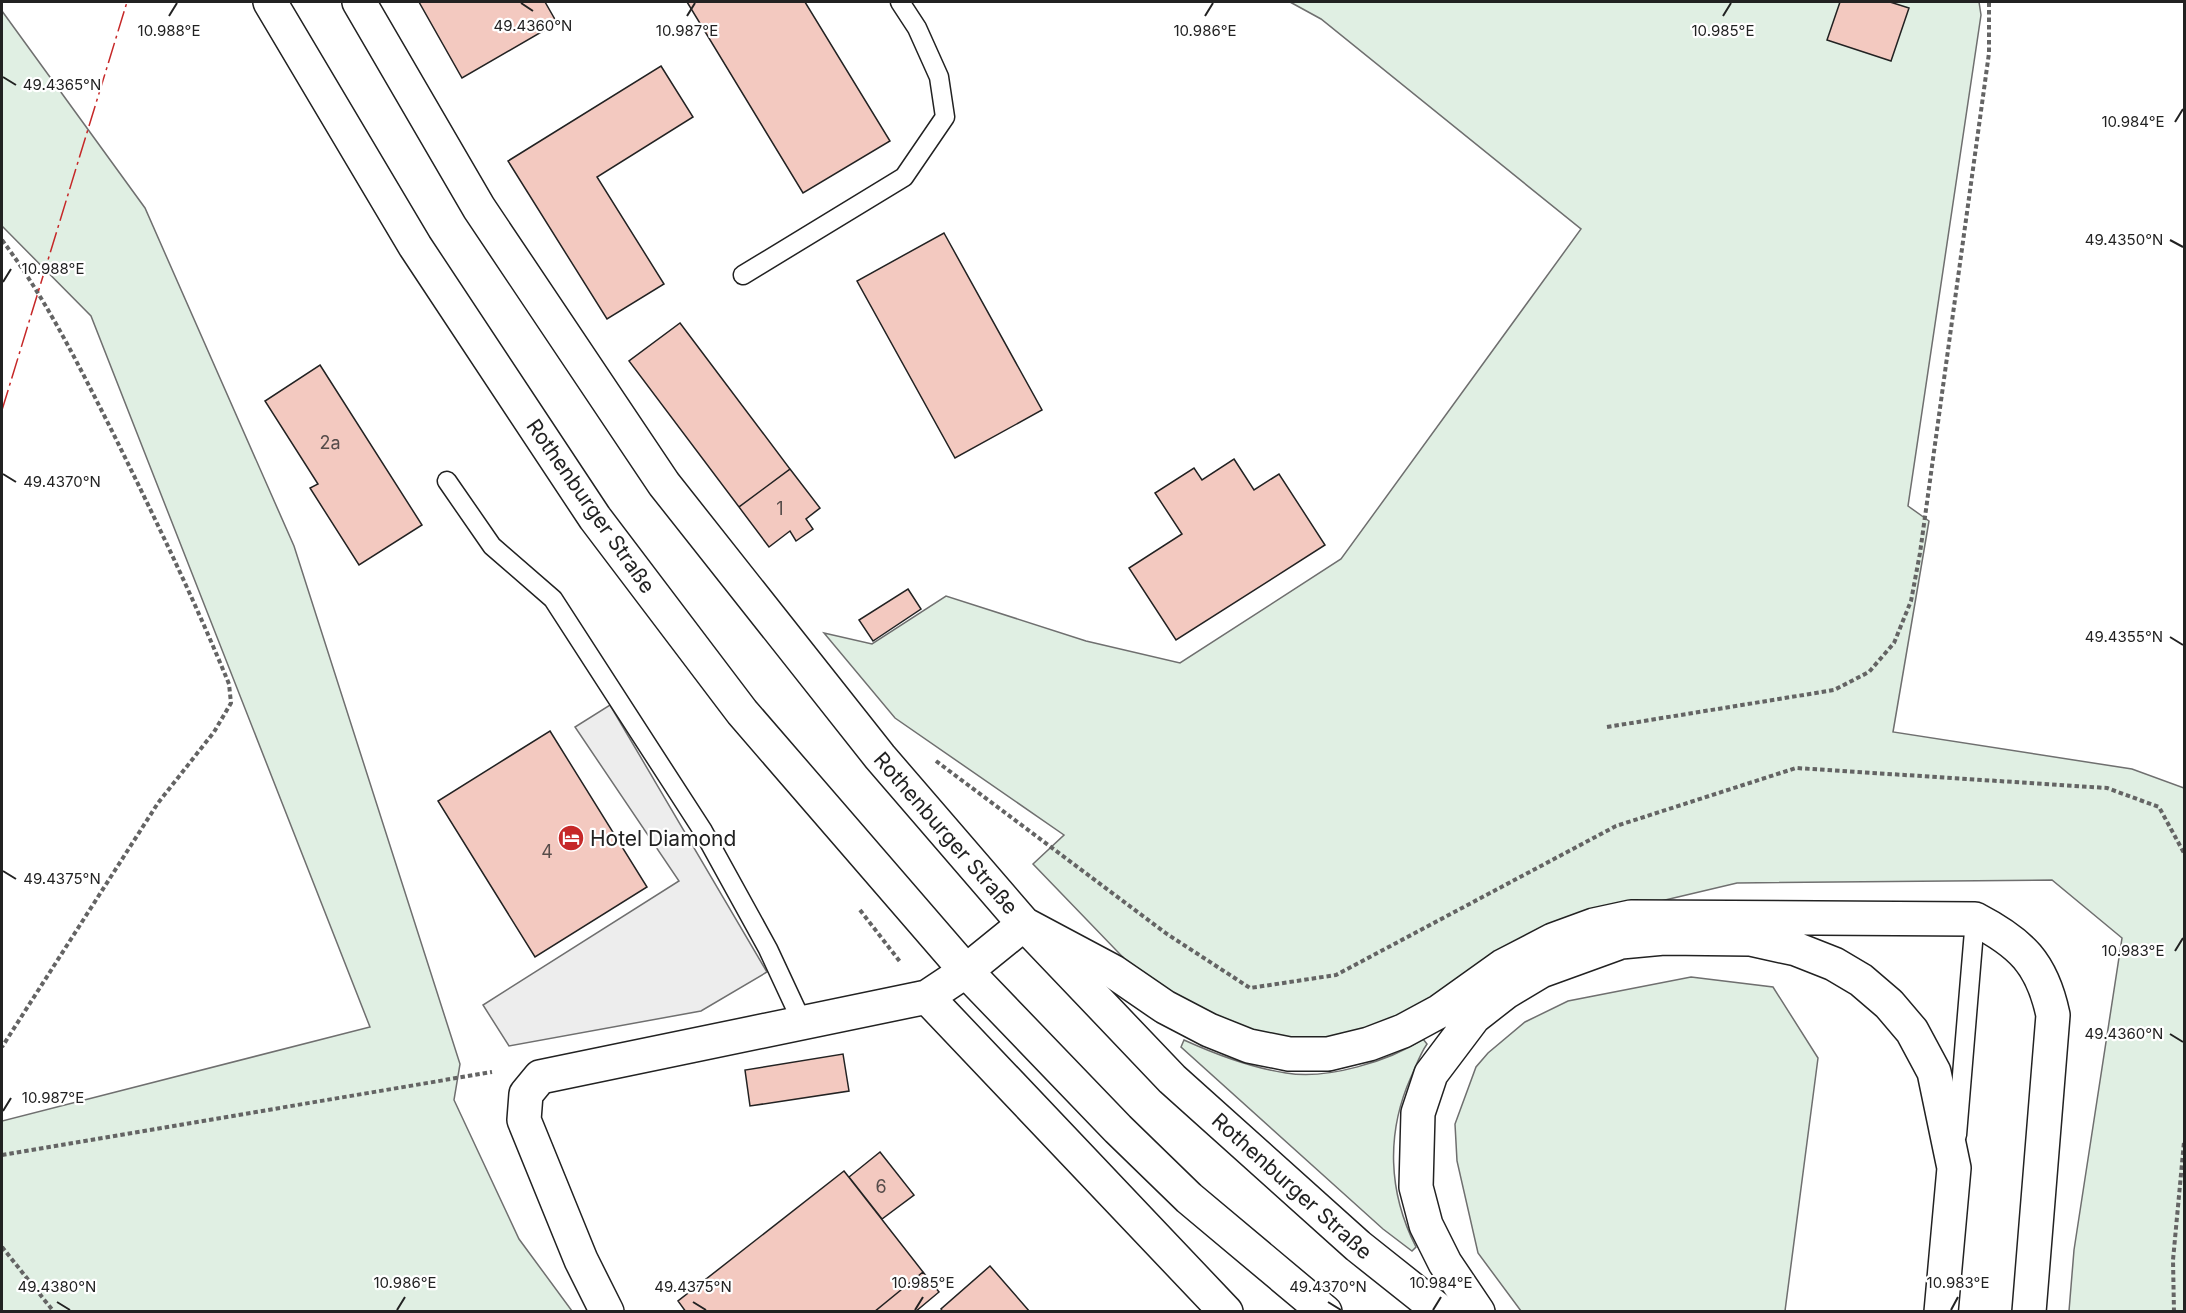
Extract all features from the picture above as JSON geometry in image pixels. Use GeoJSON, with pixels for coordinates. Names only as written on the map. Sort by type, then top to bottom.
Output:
{"type":"FeatureCollection","features":[{"type":"Feature","properties":{"kind":"main road","name":"Rothenburger Straße"},"geometry":{"type":"LineString","coordinates":[[270,2],[415,246],[596,518],[742,712],[966,971],[1189,1198],[1325,1311]]}},
{"type":"Feature","properties":{"kind":"main road","name":"Rothenburger Straße"},"geometry":{"type":"LineString","coordinates":[[359,2],[479,208],[664,484],[880,758],[1024,924],[1172,1079],[1358,1246],[1442,1311]]}},
{"type":"Feature","properties":{"kind":"main road"},"geometry":{"type":"LineString","coordinates":[[1024,924],[1114,972],[1165,1007],[1209,1030],[1249,1046],[1289,1054],[1328,1054],[1369,1044],[1403,1031],[1440,1011],[1503,966],[1553,940],[1594,925],[1631,917],[1975,919],[2003,933],[2022,949],[2047,986],[2053,1015],[2029,1311]]}},
{"type":"Feature","properties":{"kind":"main road","name":"Rothenburger Straße"},"geometry":{"type":"LineString","coordinates":[[607,1311],[581,1260],[524,1120],[526,1094],[540,1077],[927,997],[966,971],[1024,924]]}},
{"type":"Feature","properties":{"kind":"main road"},"geometry":{"type":"LineString","coordinates":[[1478,1311],[1445,1263],[1426,1226],[1416,1187],[1418,1113],[1431,1074],[1474,1017],[1506,992],[1541,971],[1621,942],[1664,938],[1750,939],[1796,949],[1834,964],[1861,980],[1888,1004],[1912,1031],[1934,1072],[1954,1168],[1941,1311]]}},
{"type":"Feature","properties":{"kind":"main road"},"geometry":{"type":"LineString","coordinates":[[927,997],[1226,1311]]}},
{"type":"Feature","properties":{"kind":"lane"},"geometry":{"type":"LineString","coordinates":[[743,275],[903,177],[945,117],[939,77],[917,28],[900,2]]}},
{"type":"Feature","properties":{"kind":"lane"},"geometry":{"type":"LineString","coordinates":[[447,481],[492,546],[553,599],[704,831],[768,949],[802,1022]]}},
{"type":"Feature","properties":{"kind":"lane"},"geometry":{"type":"LineString","coordinates":[[1954,1168],[1975,919]]}},
{"type":"Feature","properties":{"kind":"path"},"geometry":{"type":"LineString","coordinates":[[1607,727],[1834,690],[1869,672],[1894,643],[1911,601],[1920,553],[1989,53],[1989,2]]}},
{"type":"Feature","properties":{"kind":"path"},"geometry":{"type":"LineString","coordinates":[[2,240],[28,276],[63,335],[160,528],[225,675],[231,703],[214,732],[158,802],[2,1047]]}},
{"type":"Feature","properties":{"kind":"path"},"geometry":{"type":"LineString","coordinates":[[930,756],[1167,934],[1250,988],[1336,975],[1616,826],[1796,768],[2107,788],[2159,807],[2184,853]]}},
{"type":"Feature","properties":{"kind":"path"},"geometry":{"type":"LineString","coordinates":[[2,1155],[492,1072]]}},
{"type":"Feature","properties":{"kind":"path"},"geometry":{"type":"LineString","coordinates":[[2174,1311],[2173,1260],[2184,1142]]}},
{"type":"Feature","properties":{"kind":"path"},"geometry":{"type":"LineString","coordinates":[[2,1246],[54,1311]]}},
{"type":"Feature","properties":{"kind":"green space"},"geometry":{"type":"Polygon","coordinates":[[[1290,2],[1979,2],[1981,15],[1908,506],[1929,521],[1893,732],[2132,769],[2184,788],[2184,1311],[2069,1311],[2074,1250],[2122,938],[2052,880],[1737,883],[1568,923],[1400,1015],[1374,1026],[1323,1039],[1298,1039],[1233,1026],[1141,976],[1033,864],[1064,835],[895,718],[824,633],[872,644],[946,596],[1086,641],[1180,663],[1341,559],[1581,229],[1321,19],[1290,2]]]}},
{"type":"Feature","properties":{"kind":"green space"},"geometry":{"type":"Polygon","coordinates":[[[2,11],[145,208],[294,546],[460,1064],[454,1100],[519,1239],[572,1311],[2,1311],[2,1121],[370,1027],[91,316],[2,226],[2,11]]]}},
{"type":"Feature","properties":{"kind":"green space"},"geometry":{"type":"Polygon","coordinates":[[[1691,977],[1773,987],[1818,1058],[1785,1311],[1521,1311],[1478,1253],[1457,1161],[1455,1124],[1476,1067],[1488,1053],[1525,1022],[1568,1001],[1691,977]]]}},
{"type":"Feature","properties":{"kind":"green space"},"geometry":{"type":"Polygon","coordinates":[[[1423,1039],[1427,1044],[1403,1098],[1394,1141],[1396,1184],[1400,1205],[1416,1247],[1412,1251],[1383,1229],[1181,1047],[1184,1040],[1221,1055],[1273,1071],[1320,1074],[1376,1061],[1423,1039]]]}},
{"type":"Feature","properties":{"kind":"shaded area"},"geometry":{"type":"Polygon","coordinates":[[[610,705],[767,972],[701,1011],[509,1046],[483,1005],[679,881],[575,727],[610,705]]]}},
{"type":"Feature","properties":{"kind":"building"},"geometry":{"type":"Polygon","coordinates":[[[419,2],[545,2],[557,23],[462,78],[419,2]]]}},
{"type":"Feature","properties":{"kind":"building"},"geometry":{"type":"Polygon","coordinates":[[[687,2],[805,2],[890,141],[803,193],[687,2]]]}},
{"type":"Feature","properties":{"kind":"building"},"geometry":{"type":"Polygon","coordinates":[[[1840,2],[1890,2],[1909,8],[1891,61],[1827,40],[1840,2]]]}},
{"type":"Feature","properties":{"kind":"building"},"geometry":{"type":"Polygon","coordinates":[[[661,66],[693,117],[597,177],[664,284],[607,319],[508,161],[661,66]]]}},
{"type":"Feature","properties":{"kind":"building"},"geometry":{"type":"Polygon","coordinates":[[[944,233],[1042,410],[955,458],[857,281],[944,233]]]}},
{"type":"Feature","properties":{"kind":"building"},"geometry":{"type":"Polygon","coordinates":[[[680,323],[790,469],[739,507],[629,361],[680,323]]]}},
{"type":"Feature","properties":{"kind":"building"},"geometry":{"type":"Polygon","coordinates":[[[320,365],[422,525],[359,565],[310,488],[318,484],[265,401],[320,365]]]}},
{"type":"Feature","properties":{"kind":"building"},"geometry":{"type":"Polygon","coordinates":[[[1234,459],[1254,490],[1279,474],[1325,545],[1176,640],[1129,568],[1182,534],[1155,493],[1194,468],[1202,480],[1234,459]]]}},
{"type":"Feature","properties":{"kind":"building"},"geometry":{"type":"Polygon","coordinates":[[[790,469],[820,508],[806,519],[813,529],[796,541],[790,531],[769,547],[739,507],[790,469]]]}},
{"type":"Feature","properties":{"kind":"building"},"geometry":{"type":"Polygon","coordinates":[[[908,589],[921,609],[873,641],[859,620],[908,589]]]}},
{"type":"Feature","properties":{"kind":"building"},"geometry":{"type":"Polygon","coordinates":[[[550,731],[647,887],[535,957],[438,801],[550,731]]]}},
{"type":"Feature","properties":{"kind":"building"},"geometry":{"type":"Polygon","coordinates":[[[843,1054],[849,1091],[750,1106],[745,1070],[843,1054]]]}},
{"type":"Feature","properties":{"kind":"building"},"geometry":{"type":"Polygon","coordinates":[[[880,1152],[914,1195],[882,1219],[849,1177],[880,1152]]]}},
{"type":"Feature","properties":{"kind":"building"},"geometry":{"type":"Polygon","coordinates":[[[844,1171],[923,1272],[874,1312],[686,1312],[678,1301],[844,1171]]]}},
{"type":"Feature","properties":{"kind":"building"},"geometry":{"type":"Polygon","coordinates":[[[990,1266],[1030,1312],[943,1312],[941,1309],[990,1266]]]}},
{"type":"Feature","properties":{"kind":"building"},"geometry":{"type":"Polygon","coordinates":[[[923,1272],[939,1292],[915,1312],[874,1312],[923,1272]]]}},
{"type":"Feature","properties":{"kind":"power"},"geometry":{"type":"LineString","coordinates":[[2,410],[127,2]]}},
{"type":"Feature","properties":{"kind":"place","name":"Hotel Diamond"},"geometry":{"type":"Point","coordinates":[571,838]}}]}
